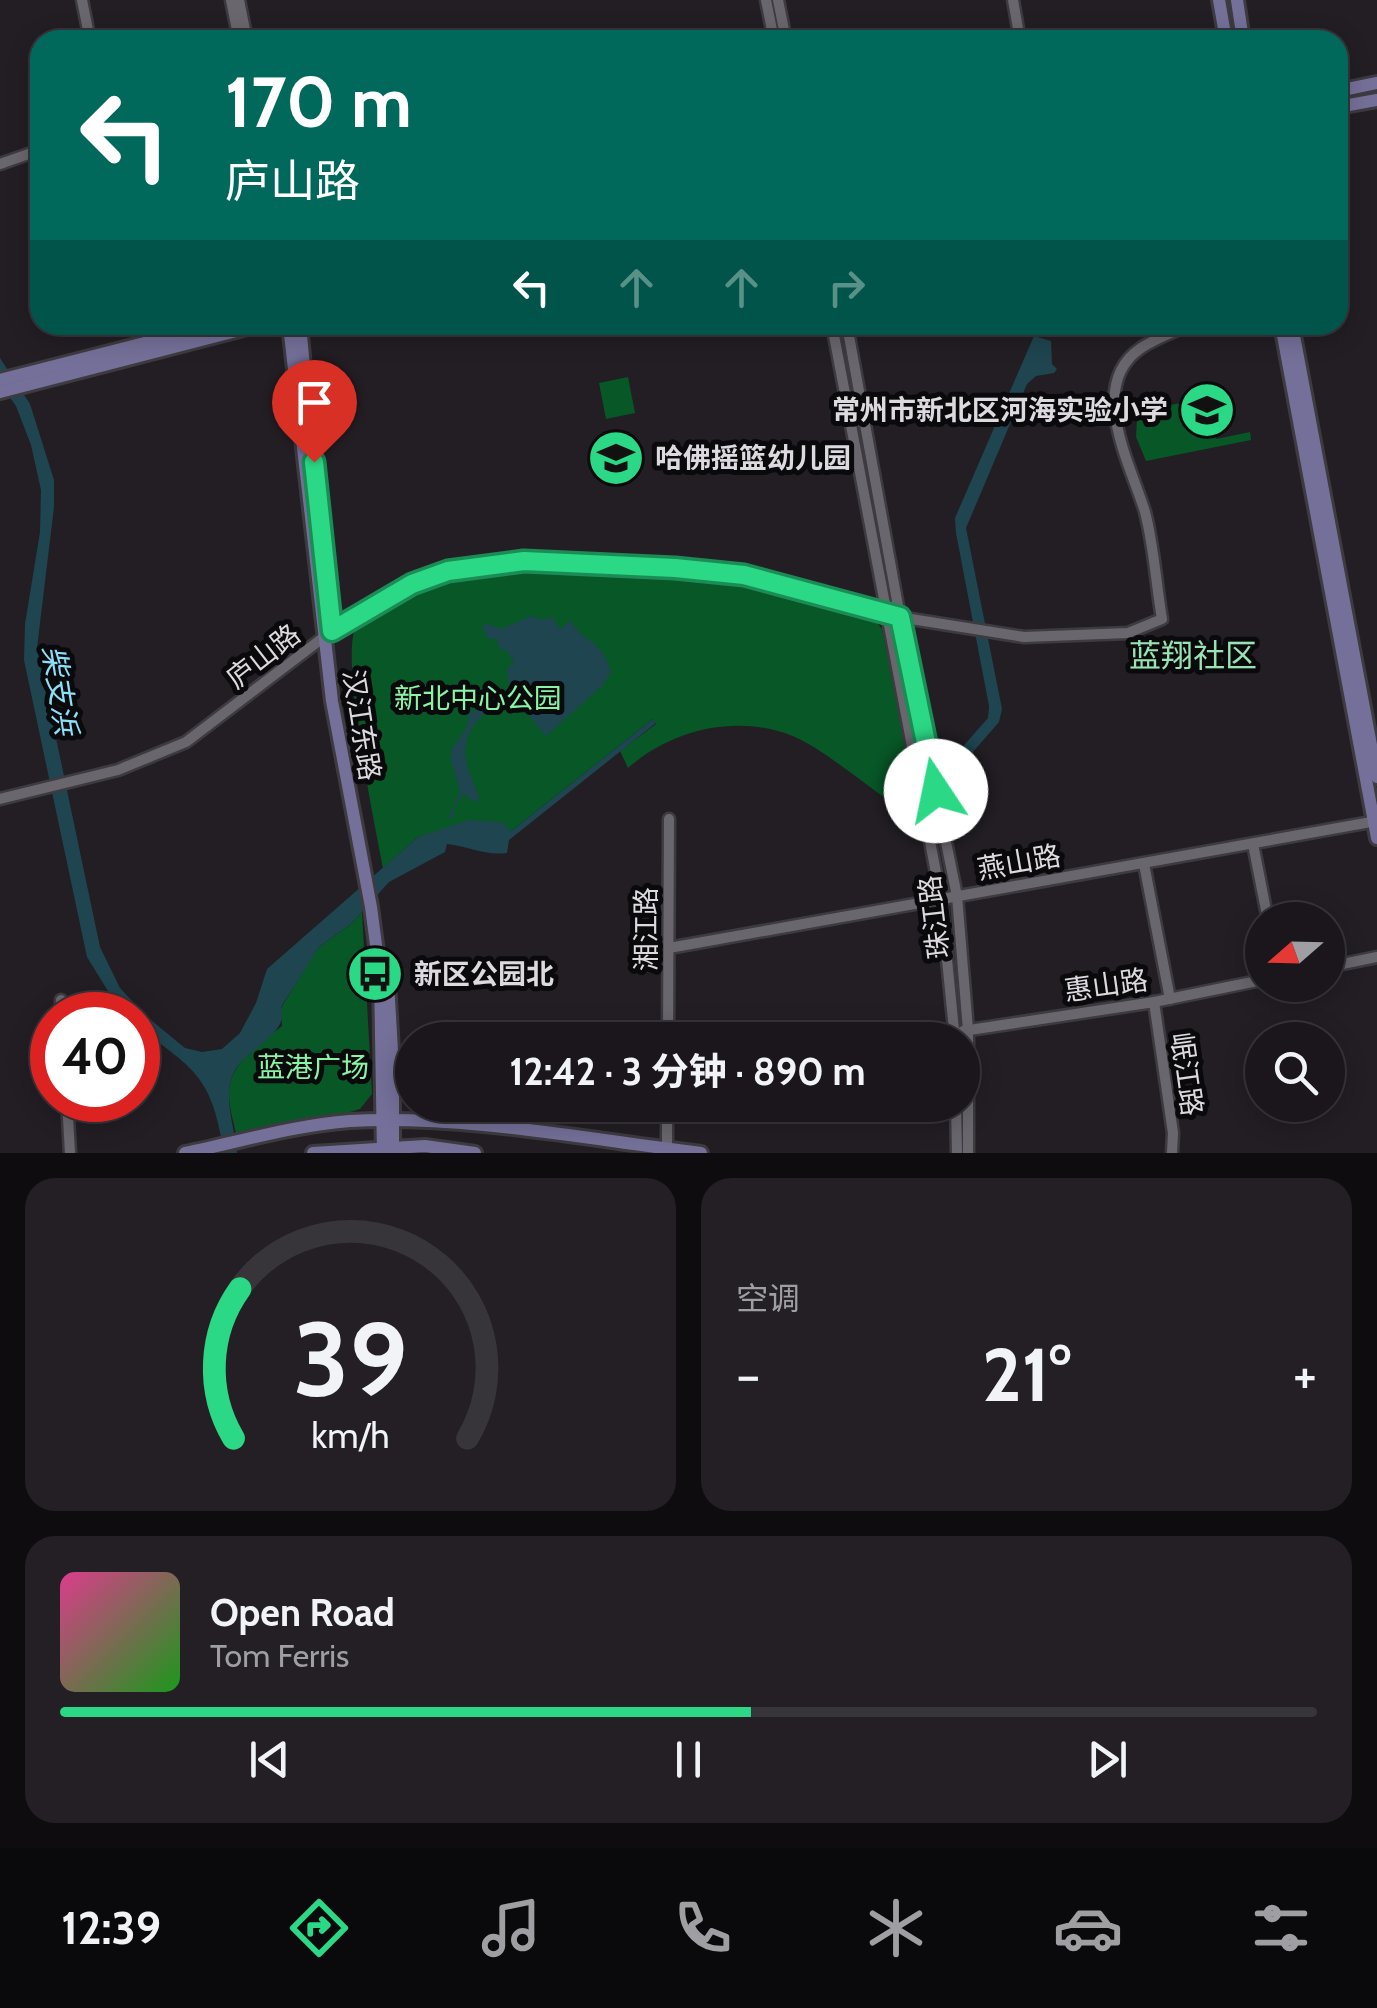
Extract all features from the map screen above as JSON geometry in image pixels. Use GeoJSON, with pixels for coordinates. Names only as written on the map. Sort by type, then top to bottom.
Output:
{"type":"FeatureCollection","features":[{"type":"Feature","properties":{"kind":"main road"},"geometry":{"type":"LineString","coordinates":[[1220,0],[1224,30]]}},
{"type":"Feature","properties":{"kind":"main road"},"geometry":{"type":"LineString","coordinates":[[1237,0],[1242,30]]}},
{"type":"Feature","properties":{"kind":"main road"},"geometry":{"type":"LineString","coordinates":[[1348,88],[1377,83]]}},
{"type":"Feature","properties":{"kind":"main road"},"geometry":{"type":"LineString","coordinates":[[1348,106],[1377,100]]}},
{"type":"Feature","properties":{"kind":"main road"},"geometry":{"type":"LineString","coordinates":[[8,385],[180,335]]}},
{"type":"Feature","properties":{"kind":"main road"},"geometry":{"type":"LineString","coordinates":[[8,385],[217,335]]}},
{"type":"Feature","properties":{"kind":"main road","name":"汉江东路"},"geometry":{"type":"LineString","coordinates":[[291,335],[328,634],[367,871],[390,983],[388,1150]]}},
{"type":"Feature","properties":{"kind":"main road","name":"汉江东路"},"geometry":{"type":"LineString","coordinates":[[301,335],[328,634]]}},
{"type":"Feature","properties":{"kind":"main road"},"geometry":{"type":"LineString","coordinates":[[1283,335],[1377,838]]}},
{"type":"Feature","properties":{"kind":"main road"},"geometry":{"type":"LineString","coordinates":[[1294,335],[1377,777]]}},
{"type":"Feature","properties":{"kind":"main road"},"geometry":{"type":"LineString","coordinates":[[185,1153],[346,1122],[498,1128],[701,1153]]}},
{"type":"Feature","properties":{"kind":"main road"},"geometry":{"type":"LineString","coordinates":[[313,1153],[426,1146],[475,1153]]}},
{"type":"Feature","properties":{"kind":"street"},"geometry":{"type":"LineString","coordinates":[[82,0],[88,30]]}},
{"type":"Feature","properties":{"kind":"street"},"geometry":{"type":"LineString","coordinates":[[231,0],[237,30]]}},
{"type":"Feature","properties":{"kind":"street"},"geometry":{"type":"LineString","coordinates":[[239,0],[245,30]]}},
{"type":"Feature","properties":{"kind":"street"},"geometry":{"type":"LineString","coordinates":[[766,0],[772,30]]}},
{"type":"Feature","properties":{"kind":"street"},"geometry":{"type":"LineString","coordinates":[[778,0],[784,30]]}},
{"type":"Feature","properties":{"kind":"street"},"geometry":{"type":"LineString","coordinates":[[1013,0],[1018,30]]}},
{"type":"Feature","properties":{"kind":"street"},"geometry":{"type":"LineString","coordinates":[[0,164],[30,154]]}},
{"type":"Feature","properties":{"kind":"street","name":"珠江路"},"geometry":{"type":"LineString","coordinates":[[834,335],[941,899],[954,1022]]}},
{"type":"Feature","properties":{"kind":"street","name":"珠江路"},"geometry":{"type":"LineString","coordinates":[[848,335],[900,617],[958,896],[967,1022]]}},
{"type":"Feature","properties":{"kind":"street","name":"庐山路"},"geometry":{"type":"LineString","coordinates":[[0,800],[118,770],[186,742],[328,634],[412,584],[448,571],[524,561],[637,565],[744,575],[886,615],[1024,637],[1128,633],[1162,619],[1146,517],[1114,418],[1114,393],[1122,370],[1137,350],[1169,335]]}},
{"type":"Feature","properties":{"kind":"street","name":"湘江路"},"geometry":{"type":"LineString","coordinates":[[668,1022],[669,818]]}},
{"type":"Feature","properties":{"kind":"street","name":"燕山路"},"geometry":{"type":"LineString","coordinates":[[669,948],[1376,822]]}},
{"type":"Feature","properties":{"kind":"street"},"geometry":{"type":"LineString","coordinates":[[1253,844],[1264,902]]}},
{"type":"Feature","properties":{"kind":"street","name":"岷江路"},"geometry":{"type":"LineString","coordinates":[[1144,864],[1170,999]]}},
{"type":"Feature","properties":{"kind":"street"},"geometry":{"type":"LineString","coordinates":[[1345,964],[1377,957]]}},
{"type":"Feature","properties":{"kind":"street","name":"惠山路"},"geometry":{"type":"LineString","coordinates":[[980,1028],[1154,1002],[1245,984]]}},
{"type":"Feature","properties":{"kind":"street","name":"岷江路"},"geometry":{"type":"LineString","coordinates":[[1154,1002],[1173,1133],[1172,1153]]}},
{"type":"Feature","properties":{"kind":"street"},"geometry":{"type":"LineString","coordinates":[[68,1122],[70,1153]]}},
{"type":"Feature","properties":{"kind":"street"},"geometry":{"type":"LineString","coordinates":[[667,1149],[668,1122]]}},
{"type":"Feature","properties":{"kind":"street"},"geometry":{"type":"LineString","coordinates":[[956,1122],[957,1153]]}},
{"type":"Feature","properties":{"kind":"street","name":"珠江路"},"geometry":{"type":"LineString","coordinates":[[968,1122],[968,1153]]}},
{"type":"Feature","properties":{"kind":"green space"},"geometry":{"type":"Polygon","coordinates":[[[628,377],[635,413],[606,419],[599,383],[628,377]]]}},
{"type":"Feature","properties":{"kind":"green space"},"geometry":{"type":"Polygon","coordinates":[[[1197,400],[1211,407],[1216,439],[1250,432],[1251,440],[1146,461],[1136,437],[1137,418],[1149,409],[1197,400]]]}},
{"type":"Feature","properties":{"kind":"green space","name":"新北中心公园"},"geometry":{"type":"Polygon","coordinates":[[[520,567],[611,569],[741,582],[873,618],[882,629],[917,798],[892,803],[806,742],[751,726],[685,735],[645,754],[628,768],[620,751],[656,724],[653,719],[511,831],[418,837],[383,868],[355,703],[352,641],[357,626],[398,600],[432,585],[520,567]]]}},
{"type":"Feature","properties":{"kind":"green space","name":"蓝港广场"},"geometry":{"type":"Polygon","coordinates":[[[362,912],[372,1094],[360,1109],[236,1135],[229,1095],[234,1073],[247,1055],[282,1026],[281,1008],[319,947],[362,912]]]}},
{"type":"Feature","properties":{"kind":"water"},"geometry":{"type":"Polygon","coordinates":[[[1034,336],[1051,341],[1052,364],[1057,369],[1036,376],[1027,384],[966,528],[1002,709],[999,722],[946,783],[943,769],[988,718],[989,706],[955,518],[1034,336]]]}},
{"type":"Feature","properties":{"kind":"water"},"geometry":{"type":"Polygon","coordinates":[[[0,358],[30,404],[54,480],[37,648],[100,947],[124,992],[109,992],[87,957],[24,660],[25,624],[40,532],[41,490],[31,445],[16,406],[0,384],[0,358]]]}},
{"type":"Feature","properties":{"kind":"water"},"geometry":{"type":"Polygon","coordinates":[[[531,616],[543,620],[552,617],[561,630],[570,620],[603,653],[611,672],[603,685],[546,736],[514,704],[511,707],[503,701],[485,713],[472,728],[466,746],[468,768],[479,800],[475,802],[463,794],[453,817],[448,818],[460,792],[452,749],[467,727],[469,713],[502,698],[510,690],[507,669],[514,662],[505,649],[499,649],[497,639],[487,638],[483,626],[485,623],[501,629],[531,616]]]}},
{"type":"Feature","properties":{"kind":"water"},"geometry":{"type":"Polygon","coordinates":[[[653,719],[656,723],[509,840],[507,853],[447,844],[445,852],[389,882],[351,924],[319,947],[281,1007],[280,1024],[243,1060],[232,1077],[229,1098],[237,1153],[224,1153],[207,1092],[176,1056],[160,1044],[160,1027],[185,1048],[202,1052],[222,1049],[240,1033],[256,1003],[267,969],[418,837],[469,820],[501,822],[511,831],[653,719]]]}},
{"type":"Feature","properties":{"kind":"place","name":"常州市新北区河海实验小学"},"geometry":{"type":"Point","coordinates":[1207,410]}},
{"type":"Feature","properties":{"kind":"place","name":"哈佛摇篮幼儿园"},"geometry":{"type":"Point","coordinates":[616,458]}},
{"type":"Feature","properties":{"kind":"place","name":"新区公园北"},"geometry":{"type":"Point","coordinates":[375,974]}},
{"type":"Feature","properties":{"kind":"district","name":"蓝翔社区"},"geometry":{"type":"Point","coordinates":[1193,655]}},
{"type":"Feature","properties":{"kind":"route"},"geometry":{"type":"LineString","coordinates":[[314,462],[332,631],[412,584],[448,571],[490,563],[614,564],[744,575],[900,617],[936,791]]}},
{"type":"Feature","properties":{"kind":"water label","name":"柴支浜"},"geometry":{"type":"Point","coordinates":[60,690]}}]}
